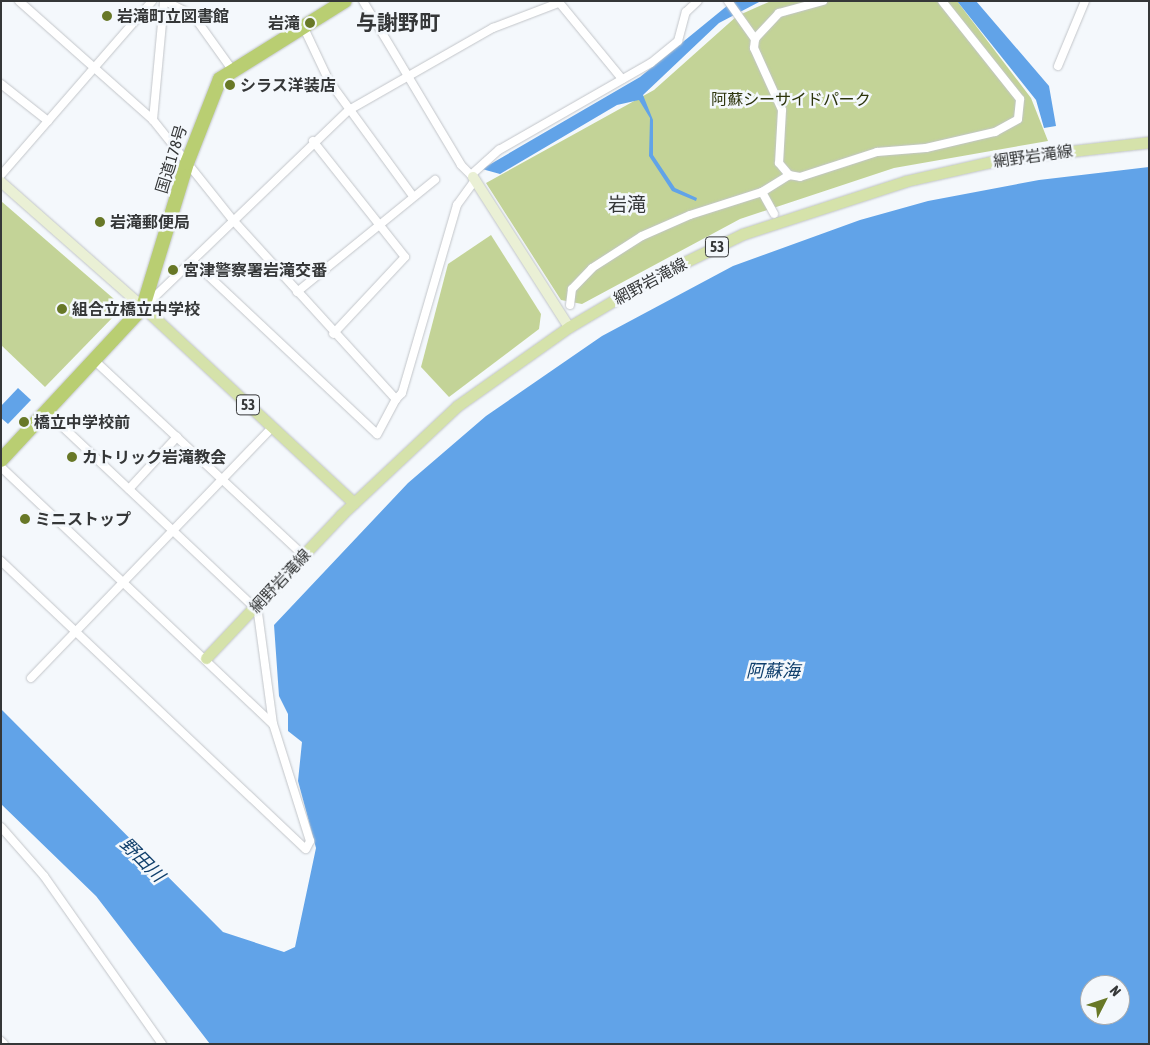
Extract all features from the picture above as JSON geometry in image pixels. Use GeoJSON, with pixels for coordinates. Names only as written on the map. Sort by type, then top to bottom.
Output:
{"type":"FeatureCollection","features":[{"type":"Feature","properties":{"kind":"highway","name":"国道178号"},"geometry":{"type":"LineString","coordinates":[[1,460],[143,307],[187,163],[211,93],[231,68],[345,1]]}},
{"type":"Feature","properties":{"kind":"main road","name":"網野岩滝線"},"geometry":{"type":"LineString","coordinates":[[206,658],[354,503],[457,406],[569,327],[652,278],[744,234],[848,197],[1003,159],[1149,142]]}},
{"type":"Feature","properties":{"kind":"main road","name":"53"},"geometry":{"type":"LineString","coordinates":[[143,307],[354,503]]}},
{"type":"Feature","properties":{"kind":"street"},"geometry":{"type":"LineString","coordinates":[[19,1],[154,120],[232,219],[333,334],[396,399]]}},
{"type":"Feature","properties":{"kind":"street"},"geometry":{"type":"LineString","coordinates":[[1,175],[152,1]]}},
{"type":"Feature","properties":{"kind":"street"},"geometry":{"type":"LineString","coordinates":[[154,120],[165,1],[193,15],[231,68]]}},
{"type":"Feature","properties":{"kind":"street"},"geometry":{"type":"LineString","coordinates":[[363,1],[473,178],[569,327]]}},
{"type":"Feature","properties":{"kind":"street"},"geometry":{"type":"LineString","coordinates":[[193,261],[377,434],[396,399],[402,393],[457,205],[473,178],[499,150],[622,79],[678,41],[686,12],[698,1]]}},
{"type":"Feature","properties":{"kind":"street"},"geometry":{"type":"LineString","coordinates":[[728,1],[755,38]]}},
{"type":"Feature","properties":{"kind":"street"},"geometry":{"type":"LineString","coordinates":[[790,175],[778,154],[782,110],[754,48],[755,38],[779,13],[823,1]]}},
{"type":"Feature","properties":{"kind":"street"},"geometry":{"type":"LineString","coordinates":[[570,305],[572,289],[592,268],[634,241],[690,214],[762,192],[790,175],[800,177],[877,152],[963,141],[1011,127],[1018,119],[1020,99],[942,1]]}},
{"type":"Feature","properties":{"kind":"street"},"geometry":{"type":"LineString","coordinates":[[1058,66],[1085,1]]}},
{"type":"Feature","properties":{"kind":"street"},"geometry":{"type":"LineString","coordinates":[[1,182],[143,307],[193,261],[232,219],[313,141],[349,110],[408,74],[493,28],[558,2],[622,79]]}},
{"type":"Feature","properties":{"kind":"street"},"geometry":{"type":"LineString","coordinates":[[303,26],[329,82],[413,196]]}},
{"type":"Feature","properties":{"kind":"street"},"geometry":{"type":"LineString","coordinates":[[1,84],[48,122]]}},
{"type":"Feature","properties":{"kind":"street"},"geometry":{"type":"LineString","coordinates":[[313,141],[405,257],[333,334]]}},
{"type":"Feature","properties":{"kind":"street"},"geometry":{"type":"LineString","coordinates":[[297,292],[378,223],[435,180]]}},
{"type":"Feature","properties":{"kind":"street"},"geometry":{"type":"LineString","coordinates":[[762,192],[774,214]]}},
{"type":"Feature","properties":{"kind":"street"},"geometry":{"type":"LineString","coordinates":[[94,360],[304,556]]}},
{"type":"Feature","properties":{"kind":"street"},"geometry":{"type":"LineString","coordinates":[[1,561],[77,635],[306,849],[310,841],[273,724],[256,607],[47,412]]}},
{"type":"Feature","properties":{"kind":"street"},"geometry":{"type":"LineString","coordinates":[[31,678],[77,635],[123,582],[272,428]]}},
{"type":"Feature","properties":{"kind":"street"},"geometry":{"type":"LineString","coordinates":[[129,489],[176,437]]}},
{"type":"Feature","properties":{"kind":"street"},"geometry":{"type":"LineString","coordinates":[[1,467],[206,658],[273,724]]}},
{"type":"Feature","properties":{"kind":"street"},"geometry":{"type":"LineString","coordinates":[[1,827],[44,876],[162,1044]]}},
{"type":"Feature","properties":{"kind":"street"},"geometry":{"type":"LineString","coordinates":[[1,1041],[4,1044]]}},
{"type":"Feature","properties":{"kind":"green space","name":"阿蘇シーサイドパーク"},"geometry":{"type":"Polygon","coordinates":[[[771,1],[957,1],[1031,98],[1048,141],[894,168],[740,219],[582,304],[561,300],[486,183],[654,90],[737,16],[771,1]]]}},
{"type":"Feature","properties":{"kind":"green space","name":"組合立橋立中学校"},"geometry":{"type":"Polygon","coordinates":[[[1,201],[114,299],[116,314],[45,387],[1,345],[1,201]]]}},
{"type":"Feature","properties":{"kind":"green space"},"geometry":{"type":"Polygon","coordinates":[[[491,235],[541,314],[539,329],[449,397],[421,367],[448,264],[491,235]]]}},
{"type":"Feature","properties":{"kind":"water"},"geometry":{"type":"Polygon","coordinates":[[[733,1],[761,1],[719,23],[643,95],[653,120],[653,155],[675,188],[697,198],[696,201],[672,191],[649,156],[650,118],[639,100],[617,105],[500,174],[482,169],[640,77],[733,1]]]}},
{"type":"Feature","properties":{"kind":"water"},"geometry":{"type":"Polygon","coordinates":[[[957,1],[976,1],[1049,86],[1056,126],[1044,128],[1036,100],[957,1]]]}},
{"type":"Feature","properties":{"kind":"water","name":"阿蘇海"},"geometry":{"type":"Polygon","coordinates":[[[1149,167],[1149,1044],[210,1044],[96,896],[1,804],[1,709],[223,932],[284,952],[295,947],[316,848],[298,781],[302,742],[288,731],[288,714],[279,696],[274,625],[408,483],[486,416],[602,336],[733,266],[860,220],[928,201],[1039,180],[1149,167]]]}},
{"type":"Feature","properties":{"kind":"water"},"geometry":{"type":"Polygon","coordinates":[[[18,388],[31,400],[8,424],[1,418],[1,406],[18,388]]]}},
{"type":"Feature","properties":{"kind":"place","name":"岩滝町立図書館"},"geometry":{"type":"Point","coordinates":[107,16]}},
{"type":"Feature","properties":{"kind":"place","name":"岩滝"},"geometry":{"type":"Point","coordinates":[310,23]}},
{"type":"Feature","properties":{"kind":"place","name":"シラス洋装店"},"geometry":{"type":"Point","coordinates":[230,85]}},
{"type":"Feature","properties":{"kind":"place","name":"岩滝郵便局"},"geometry":{"type":"Point","coordinates":[100,222]}},
{"type":"Feature","properties":{"kind":"place","name":"宮津警察署岩滝交番"},"geometry":{"type":"Point","coordinates":[173,270]}},
{"type":"Feature","properties":{"kind":"place","name":"組合立橋立中学校"},"geometry":{"type":"Point","coordinates":[62,309]}},
{"type":"Feature","properties":{"kind":"place","name":"橋立中学校前"},"geometry":{"type":"Point","coordinates":[24,422]}},
{"type":"Feature","properties":{"kind":"place","name":"カトリック岩滝教会"},"geometry":{"type":"Point","coordinates":[72,457]}},
{"type":"Feature","properties":{"kind":"place","name":"ミニストップ"},"geometry":{"type":"Point","coordinates":[25,519]}},
{"type":"Feature","properties":{"kind":"district","name":"与謝野町"},"geometry":{"type":"Point","coordinates":[398,22]}},
{"type":"Feature","properties":{"kind":"district","name":"岩滝"},"geometry":{"type":"Point","coordinates":[627,205]}},
{"type":"Feature","properties":{"kind":"water label","name":"野田川"},"geometry":{"type":"Point","coordinates":[142,860]}}]}
